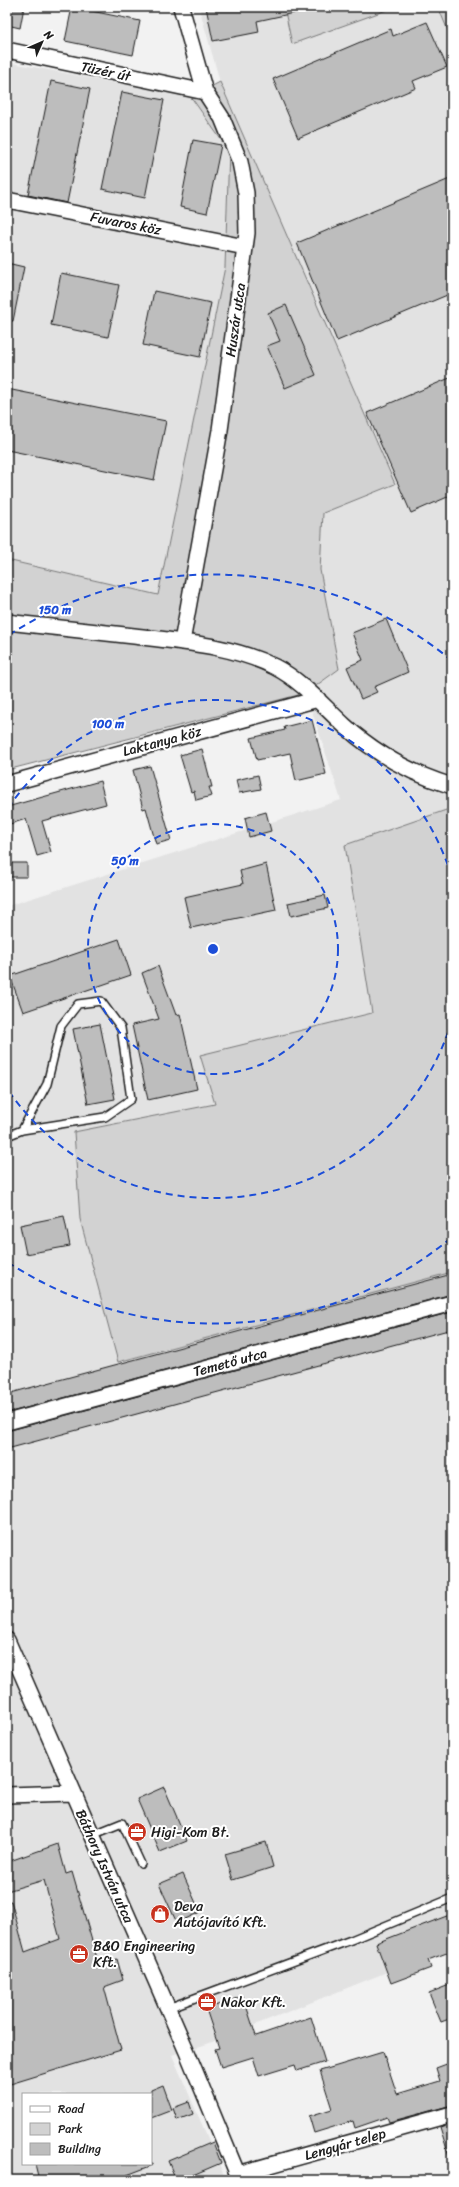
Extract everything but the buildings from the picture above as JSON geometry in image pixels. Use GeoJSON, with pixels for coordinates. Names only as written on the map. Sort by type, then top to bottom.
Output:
{"type":"FeatureCollection","features":[{"type":"Feature","properties":{"kind":"street","name":"Huszár utca"},"geometry":{"type":"LineString","coordinates":[[181,7],[205,92],[222,118],[240,162],[246,193],[247,233],[220,430],[182,642]]}},
{"type":"Feature","properties":{"kind":"street","name":"Tüzér út"},"geometry":{"type":"LineString","coordinates":[[7,50],[205,92]]}},
{"type":"Feature","properties":{"kind":"street","name":"Fuvaros köz"},"geometry":{"type":"LineString","coordinates":[[7,200],[244,247]]}},
{"type":"Feature","properties":{"kind":"street"},"geometry":{"type":"LineString","coordinates":[[7,622],[182,642],[242,653],[276,668],[318,699],[363,741],[402,767],[430,780],[452,786]]}},
{"type":"Feature","properties":{"kind":"street","name":"Laktanya köz"},"geometry":{"type":"LineString","coordinates":[[7,784],[318,699]]}},
{"type":"Feature","properties":{"kind":"street","name":"Temető utca"},"geometry":{"type":"LineString","coordinates":[[7,1422],[452,1303]]}},
{"type":"Feature","properties":{"kind":"street","name":"Báthory István utca"},"geometry":{"type":"LineString","coordinates":[[7,1640],[168,2008],[239,2177]]}},
{"type":"Feature","properties":{"kind":"street"},"geometry":{"type":"LineString","coordinates":[[7,1795],[73,1793]]}},
{"type":"Feature","properties":{"kind":"street","name":"Lengyár telep"},"geometry":{"type":"LineString","coordinates":[[239,2177],[452,2114]]}},
{"type":"Feature","properties":{"kind":"lane"},"geometry":{"type":"LineString","coordinates":[[7,1136],[22,1130],[105,1117],[131,1099],[121,1028],[101,1001],[78,1004],[61,1026],[47,1084],[22,1130]]}},
{"type":"Feature","properties":{"kind":"lane"},"geometry":{"type":"LineString","coordinates":[[92,1835],[122,1823],[141,1864]]}},
{"type":"Feature","properties":{"kind":"lane"},"geometry":{"type":"LineString","coordinates":[[168,2008],[350,1940],[452,1898]]}},
{"type":"Feature","properties":{"kind":"shaded area"},"geometry":{"type":"Polygon","coordinates":[[[199,7],[284,7],[292,43],[395,7],[438,7],[452,40],[452,808],[345,845],[373,1013],[200,1055],[215,1104],[74,1132],[119,1362],[452,1272],[452,1946],[207,2044],[172,2055],[226,2180],[7,2180],[7,906],[341,800],[306,693],[339,669],[320,570],[323,513],[395,484],[220,82],[199,7]]]}},
{"type":"Feature","properties":{"kind":"shaded area"},"geometry":{"type":"Polygon","coordinates":[[[7,62],[191,97],[229,151],[225,267],[158,595],[7,560],[7,62]]]}},
{"type":"Feature","properties":{"kind":"green space"},"geometry":{"type":"Polygon","coordinates":[[[284,7],[395,7],[292,44],[284,7]]]}},
{"type":"Feature","properties":{"kind":"green space"},"geometry":{"type":"Polygon","coordinates":[[[438,7],[452,7],[452,40],[438,7]]]}},
{"type":"Feature","properties":{"kind":"green space"},"geometry":{"type":"Polygon","coordinates":[[[220,82],[395,484],[323,513],[320,570],[339,669],[306,693],[7,770],[7,560],[158,595],[225,267],[229,151],[191,97],[220,82]]]}},
{"type":"Feature","properties":{"kind":"green space"},"geometry":{"type":"Polygon","coordinates":[[[452,808],[452,1272],[118,1362],[80,1219],[74,1132],[215,1104],[200,1055],[372,1013],[345,845],[452,808]]]}},
{"type":"Feature","properties":{"kind":"place","name":"Higi-Kom Bt."},"geometry":{"type":"Point","coordinates":[137,1832]}},
{"type":"Feature","properties":{"kind":"place","name":"Deva Autójavító Kft."},"geometry":{"type":"Point","coordinates":[160,1914]}},
{"type":"Feature","properties":{"kind":"place","name":"B&O Engineering Kft."},"geometry":{"type":"Point","coordinates":[79,1954]}},
{"type":"Feature","properties":{"kind":"place","name":"Nakor Kft."},"geometry":{"type":"Point","coordinates":[207,2002]}}]}
